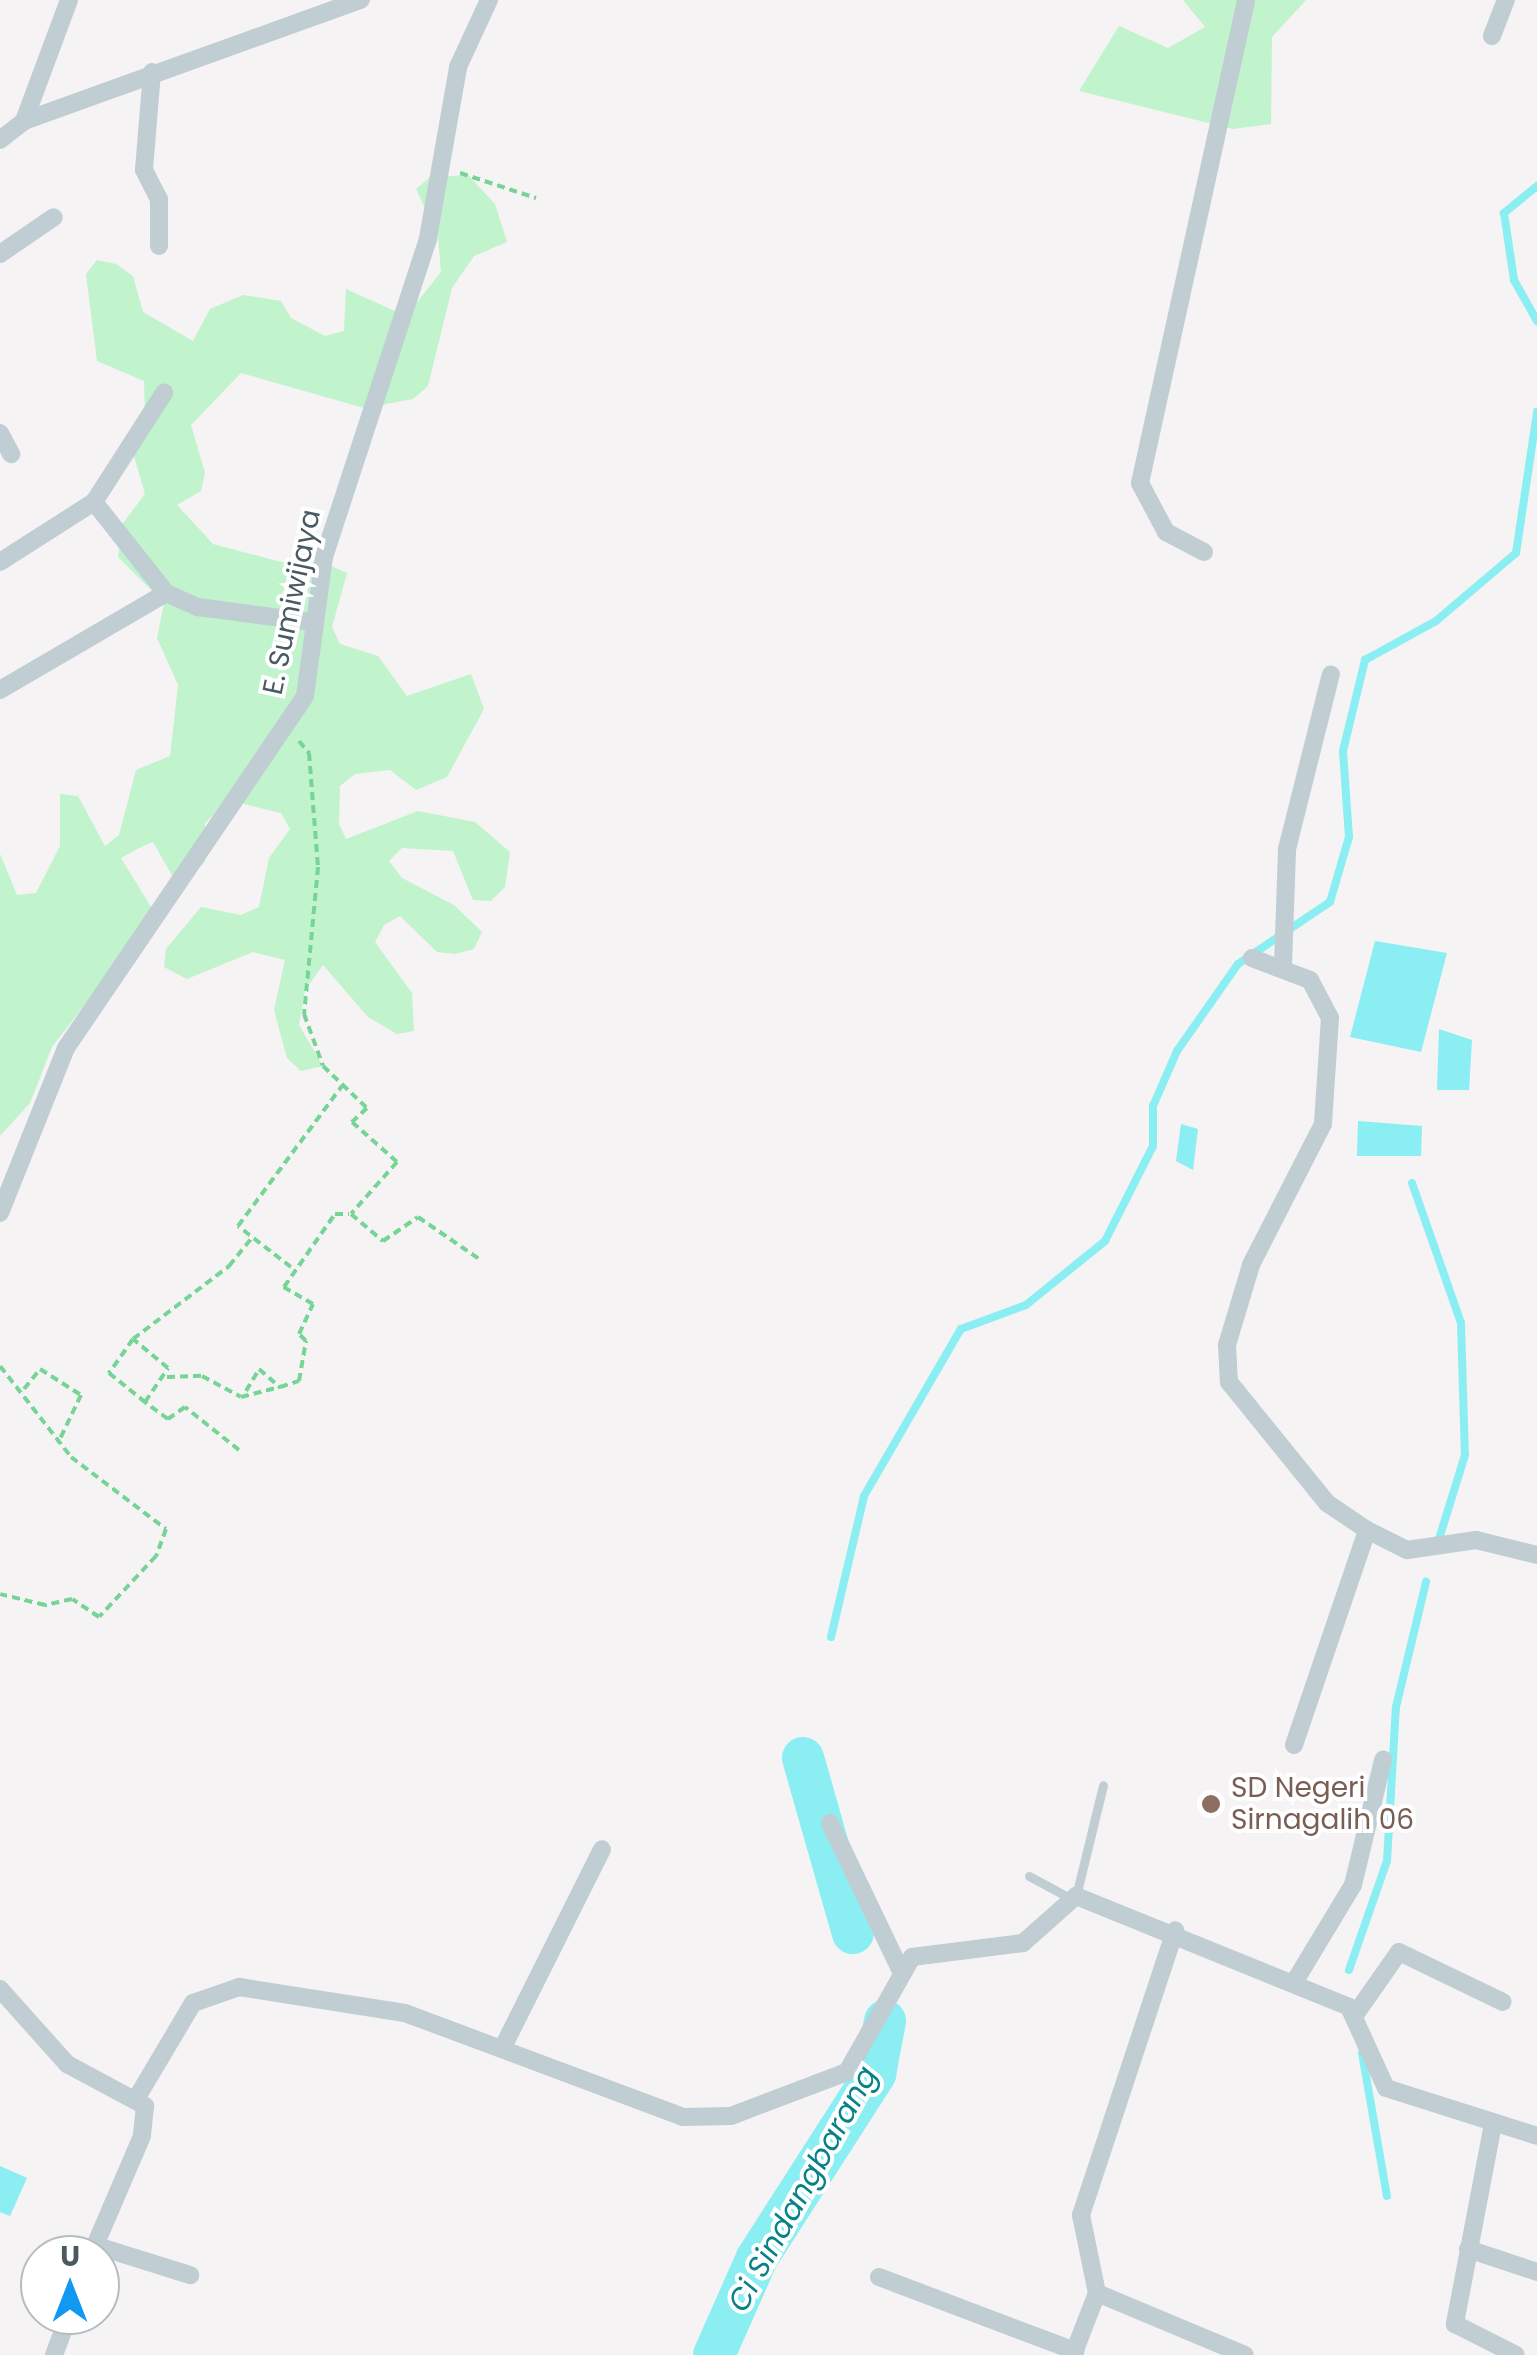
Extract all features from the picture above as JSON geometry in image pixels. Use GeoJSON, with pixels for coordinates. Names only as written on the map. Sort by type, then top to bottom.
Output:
{"type":"FeatureCollection","features":[{"type":"Feature","properties":{"kind":"street"},"geometry":{"type":"LineString","coordinates":[[24,121],[69,0]]}},
{"type":"Feature","properties":{"kind":"street"},"geometry":{"type":"LineString","coordinates":[[0,140],[24,121],[152,72],[300,8],[362,0]]}},
{"type":"Feature","properties":{"kind":"street","name":"E. Sumiwijaya"},"geometry":{"type":"LineString","coordinates":[[0,1214],[92,1004],[290,728],[305,696],[310,622],[371,393],[428,238],[434,165],[458,67],[490,0]]}},
{"type":"Feature","properties":{"kind":"street"},"geometry":{"type":"LineString","coordinates":[[1204,552],[1166,532],[1140,483],[1246,0]]}},
{"type":"Feature","properties":{"kind":"street"},"geometry":{"type":"LineString","coordinates":[[1492,36],[1506,0]]}},
{"type":"Feature","properties":{"kind":"street"},"geometry":{"type":"LineString","coordinates":[[152,72],[144,170],[159,200],[159,246]]}},
{"type":"Feature","properties":{"kind":"street"},"geometry":{"type":"LineString","coordinates":[[0,254],[54,217]]}},
{"type":"Feature","properties":{"kind":"street"},"geometry":{"type":"LineString","coordinates":[[0,562],[94,502],[164,393]]}},
{"type":"Feature","properties":{"kind":"street"},"geometry":{"type":"LineString","coordinates":[[0,433],[11,454]]}},
{"type":"Feature","properties":{"kind":"street"},"geometry":{"type":"LineString","coordinates":[[94,502],[166,593],[198,607],[310,622]]}},
{"type":"Feature","properties":{"kind":"street"},"geometry":{"type":"LineString","coordinates":[[0,690],[166,593]]}},
{"type":"Feature","properties":{"kind":"street"},"geometry":{"type":"LineString","coordinates":[[1332,674],[1287,849],[1285,957],[1328,1003],[1323,1124],[1252,1265],[1224,1364],[1266,1435],[1326,1503],[1367,1530],[1407,1550],[1476,1540],[1537,1554]]}},
{"type":"Feature","properties":{"kind":"street"},"geometry":{"type":"LineString","coordinates":[[1252,958],[1285,957]]}},
{"type":"Feature","properties":{"kind":"street"},"geometry":{"type":"LineString","coordinates":[[1294,1745],[1367,1530]]}},
{"type":"Feature","properties":{"kind":"street"},"geometry":{"type":"LineString","coordinates":[[1295,1982],[1353,1884],[1383,1760]]}},
{"type":"Feature","properties":{"kind":"street"},"geometry":{"type":"LineString","coordinates":[[830,1823],[900,1969]]}},
{"type":"Feature","properties":{"kind":"street"},"geometry":{"type":"LineString","coordinates":[[503,2047],[602,1849]]}},
{"type":"Feature","properties":{"kind":"street"},"geometry":{"type":"LineString","coordinates":[[136,2099],[184,2014],[220,1988],[370,2004],[503,2047],[682,2117],[731,2116],[847,2072],[900,1969],[927,1951],[1023,1943],[1072,1897],[1175,1930],[1358,2012],[1386,2088],[1537,2136]]}},
{"type":"Feature","properties":{"kind":"street"},"geometry":{"type":"LineString","coordinates":[[879,2277],[1074,2353],[1098,2293],[1081,2215],[1175,1930]]}},
{"type":"Feature","properties":{"kind":"street"},"geometry":{"type":"LineString","coordinates":[[1358,2012],[1399,1952],[1504,2002]]}},
{"type":"Feature","properties":{"kind":"street"},"geometry":{"type":"LineString","coordinates":[[0,1989],[66,2064],[136,2099],[147,2120],[98,2235]]}},
{"type":"Feature","properties":{"kind":"street"},"geometry":{"type":"LineString","coordinates":[[1493,2124],[1455,2324],[1516,2355]]}},
{"type":"Feature","properties":{"kind":"street"},"geometry":{"type":"LineString","coordinates":[[1468,2249],[1537,2272]]}},
{"type":"Feature","properties":{"kind":"street"},"geometry":{"type":"LineString","coordinates":[[120,2257],[190,2275]]}},
{"type":"Feature","properties":{"kind":"street"},"geometry":{"type":"LineString","coordinates":[[1098,2293],[1245,2355]]}},
{"type":"Feature","properties":{"kind":"lane"},"geometry":{"type":"LineString","coordinates":[[1029,1876],[1072,1897],[1104,1786]]}},
{"type":"Feature","properties":{"kind":"path"},"geometry":{"type":"LineString","coordinates":[[434,165],[536,198]]}},
{"type":"Feature","properties":{"kind":"path"},"geometry":{"type":"LineString","coordinates":[[290,728],[309,753],[316,837],[304,1014],[323,1066],[367,1108],[352,1122],[397,1162],[351,1214]]}},
{"type":"Feature","properties":{"kind":"path"},"geometry":{"type":"LineString","coordinates":[[291,1267],[238,1226],[262,1182],[342,1086]]}},
{"type":"Feature","properties":{"kind":"path"},"geometry":{"type":"LineString","coordinates":[[164,1376],[246,1391],[299,1380],[306,1341],[299,1334],[313,1304],[284,1287],[291,1267],[334,1214],[351,1214],[383,1241],[418,1217],[480,1259]]}},
{"type":"Feature","properties":{"kind":"path"},"geometry":{"type":"LineString","coordinates":[[239,1450],[185,1407],[168,1419],[109,1373],[133,1338],[228,1266],[252,1236]]}},
{"type":"Feature","properties":{"kind":"path"},"geometry":{"type":"LineString","coordinates":[[133,1338],[166,1365],[164,1376],[145,1402]]}},
{"type":"Feature","properties":{"kind":"path"},"geometry":{"type":"LineString","coordinates":[[0,1366],[23,1390],[58,1443],[166,1529],[156,1556],[98,1617],[72,1599],[45,1606],[0,1594]]}},
{"type":"Feature","properties":{"kind":"path"},"geometry":{"type":"LineString","coordinates":[[23,1390],[40,1369],[81,1395],[58,1443]]}},
{"type":"Feature","properties":{"kind":"path"},"geometry":{"type":"LineString","coordinates":[[246,1391],[259,1369],[280,1387]]}},
{"type":"Feature","properties":{"kind":"green space"},"geometry":{"type":"Polygon","coordinates":[[[1183,0],[1306,0],[1272,37],[1271,124],[1233,129],[1079,91],[1119,26],[1168,48],[1205,27],[1183,0]]]}},
{"type":"Feature","properties":{"kind":"green space"},"geometry":{"type":"Polygon","coordinates":[[[468,175],[495,204],[507,242],[474,256],[452,288],[428,386],[413,399],[364,408],[241,373],[191,425],[205,473],[201,491],[177,505],[213,544],[281,562],[313,558],[347,573],[332,627],[340,644],[378,656],[407,696],[471,674],[484,709],[447,777],[416,790],[390,770],[355,774],[340,786],[339,824],[346,839],[418,811],[475,822],[510,852],[505,887],[491,901],[473,900],[453,851],[402,848],[389,861],[402,878],[454,905],[482,932],[474,949],[455,954],[437,952],[400,916],[384,925],[375,942],[412,993],[414,1031],[397,1034],[368,1017],[323,965],[305,990],[299,1025],[323,1066],[301,1071],[287,1058],[274,1010],[285,960],[253,952],[187,979],[164,967],[166,949],[201,907],[241,915],[259,907],[269,858],[290,829],[281,813],[236,802],[220,809],[205,823],[205,862],[178,886],[153,842],[137,849],[121,858],[151,907],[146,925],[52,1047],[30,1103],[0,1136],[0,854],[17,895],[36,893],[60,846],[60,794],[78,796],[105,846],[119,835],[136,770],[170,756],[178,685],[157,638],[164,603],[118,557],[123,523],[145,494],[131,446],[145,415],[144,381],[97,361],[86,274],[97,260],[116,264],[133,276],[143,312],[193,341],[210,309],[243,295],[281,301],[291,318],[325,336],[344,331],[346,289],[406,316],[441,272],[438,236],[416,189],[430,177],[468,175]]]}},
{"type":"Feature","properties":{"kind":"water"},"geometry":{"type":"Polygon","coordinates":[[[1375,941],[1447,953],[1421,1052],[1350,1037],[1375,941]]]}},
{"type":"Feature","properties":{"kind":"water"},"geometry":{"type":"Polygon","coordinates":[[[1439,1029],[1472,1040],[1469,1090],[1437,1090],[1439,1029]]]}},
{"type":"Feature","properties":{"kind":"water"},"geometry":{"type":"Polygon","coordinates":[[[1358,1121],[1422,1126],[1421,1156],[1357,1156],[1358,1121]]]}},
{"type":"Feature","properties":{"kind":"water"},"geometry":{"type":"Polygon","coordinates":[[[1181,1124],[1198,1129],[1193,1170],[1176,1161],[1181,1124]]]}},
{"type":"Feature","properties":{"kind":"water"},"geometry":{"type":"Polygon","coordinates":[[[0,2166],[27,2178],[10,2216],[0,2212],[0,2166]]]}},
{"type":"Feature","properties":{"kind":"waterway","name":"Ci Sindangbarang"},"geometry":{"type":"LineString","coordinates":[[1537,186],[1504,213],[1514,280],[1537,321]]}},
{"type":"Feature","properties":{"kind":"waterway","name":"Ci Sindangbarang"},"geometry":{"type":"LineString","coordinates":[[831,1637],[864,1496],[961,1329],[1026,1305],[1105,1241],[1153,1146],[1153,1106],[1177,1051],[1238,964],[1330,902],[1349,837],[1343,751],[1365,660],[1436,621],[1516,553],[1537,412]]}},
{"type":"Feature","properties":{"kind":"waterway"},"geometry":{"type":"LineString","coordinates":[[1412,1183],[1461,1323],[1465,1455],[1438,1542]]}},
{"type":"Feature","properties":{"kind":"waterway"},"geometry":{"type":"LineString","coordinates":[[1349,1970],[1387,1861],[1396,1707],[1426,1582]]}},
{"type":"Feature","properties":{"kind":"waterway","name":"Ci Sindangbarang"},"geometry":{"type":"LineString","coordinates":[[803,1758],[853,1933]]}},
{"type":"Feature","properties":{"kind":"waterway","name":"Ci Sindangbarang"},"geometry":{"type":"LineString","coordinates":[[714,2355],[757,2258],[875,2074],[885,2021]]}},
{"type":"Feature","properties":{"kind":"waterway"},"geometry":{"type":"LineString","coordinates":[[1362,2053],[1387,2196]]}},
{"type":"Feature","properties":{"kind":"place","name":"SD Negeri Sirnagalih 06"},"geometry":{"type":"Point","coordinates":[1211,1804]}}]}
